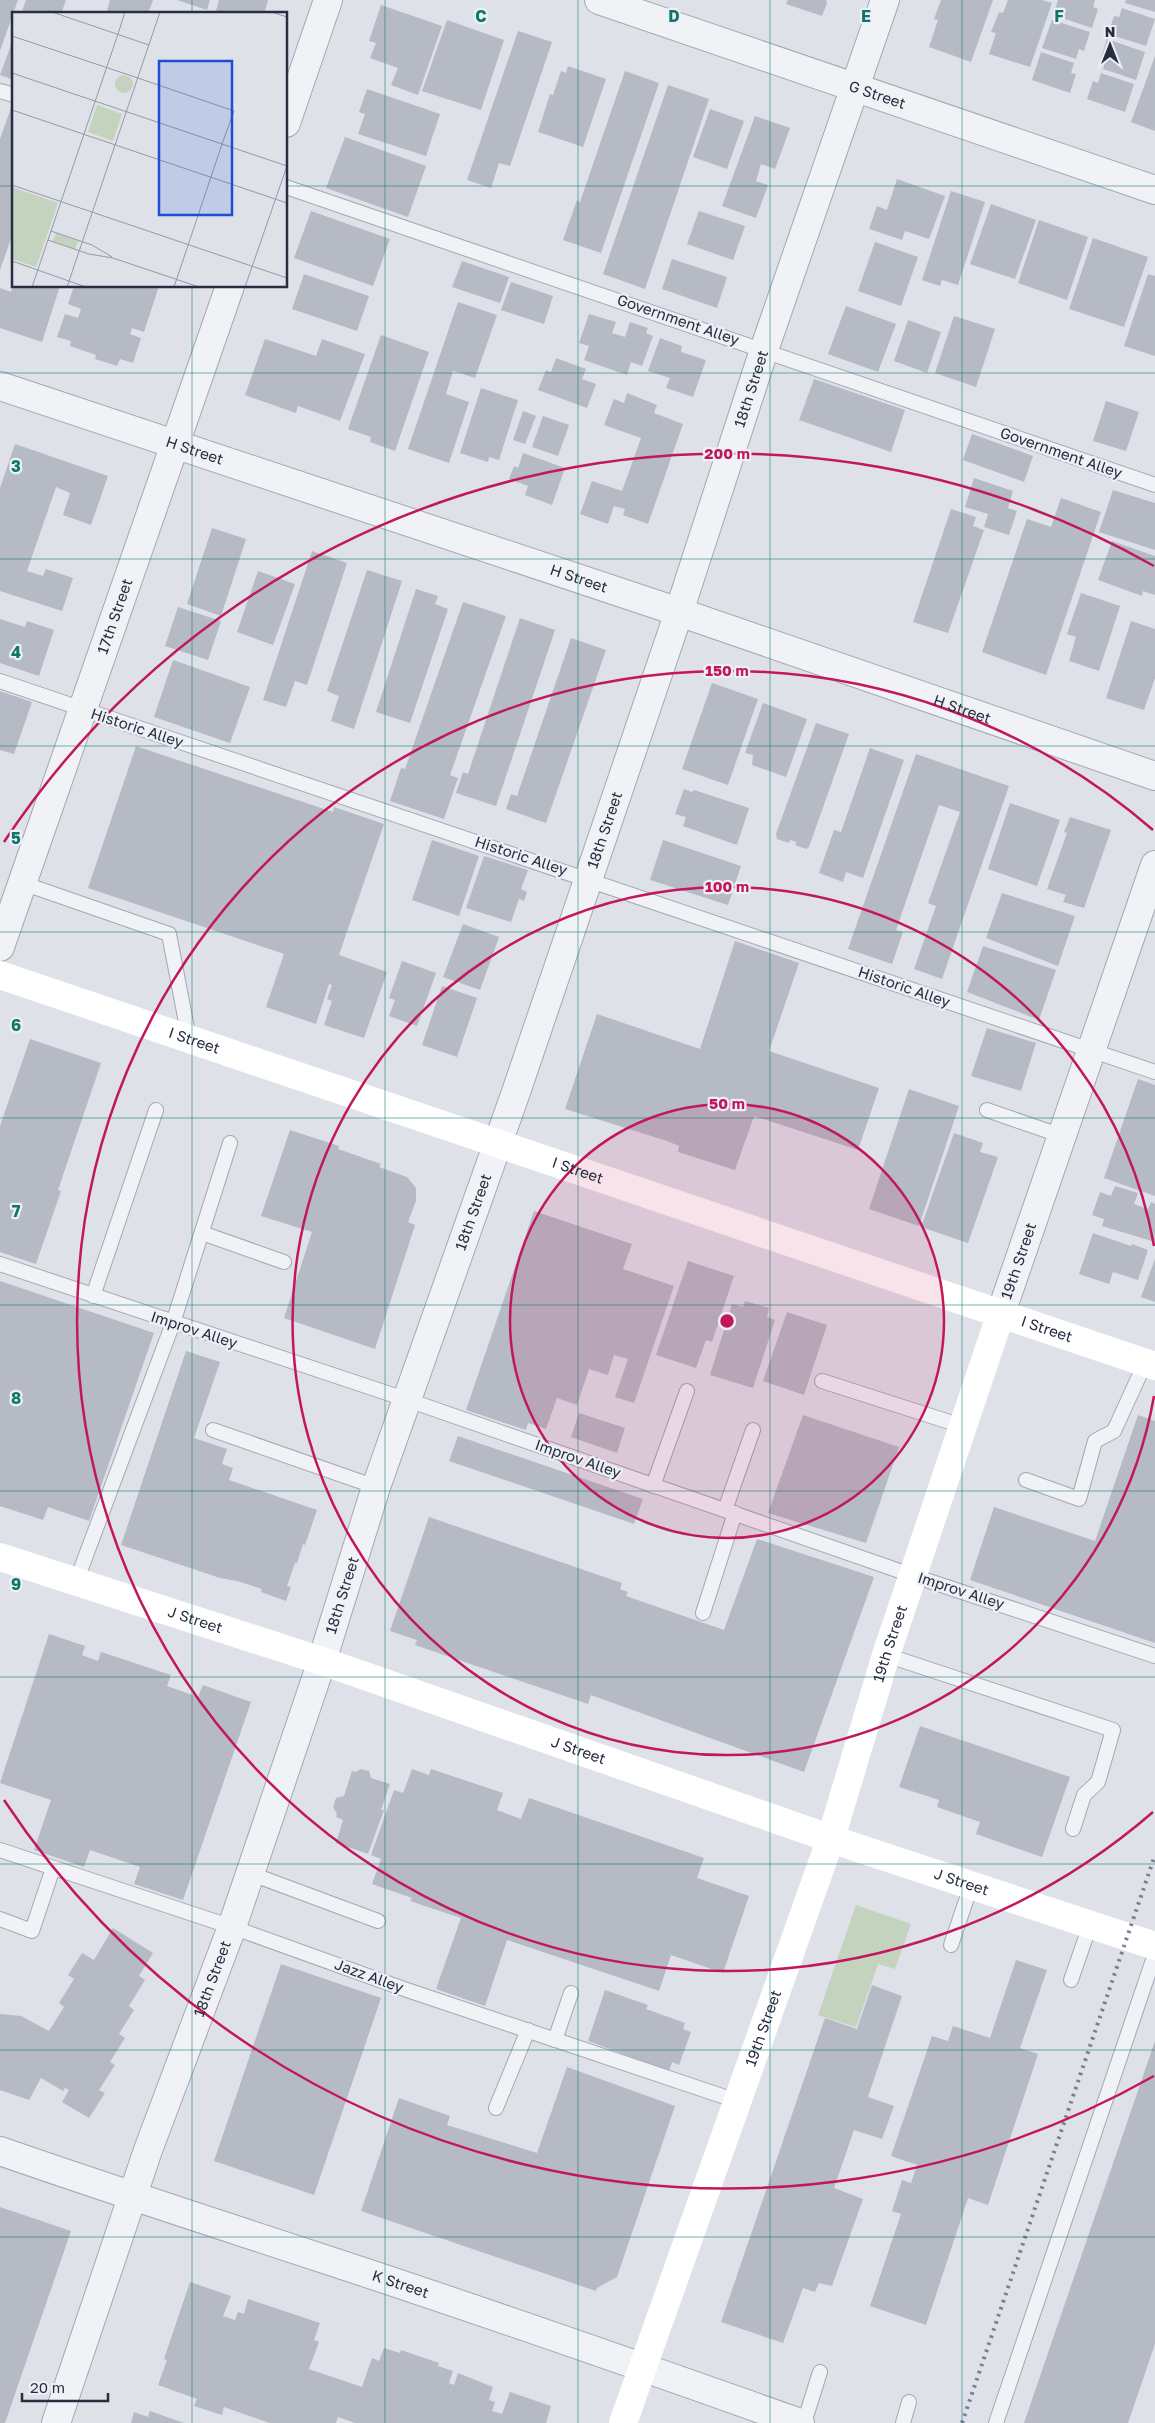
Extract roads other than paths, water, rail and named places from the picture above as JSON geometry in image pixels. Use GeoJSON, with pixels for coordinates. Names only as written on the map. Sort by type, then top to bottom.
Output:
{"type":"FeatureCollection","features":[{"type":"Feature","properties":{"kind":"main road","name":"I Street"},"geometry":{"type":"LineString","coordinates":[[0,974],[1150,1365]]}},
{"type":"Feature","properties":{"kind":"main road","name":"19th Street"},"geometry":{"type":"LineString","coordinates":[[623,2423],[830,1838],[886,1655],[1001,1313]]}},
{"type":"Feature","properties":{"kind":"main road","name":"J Street"},"geometry":{"type":"LineString","coordinates":[[0,1557],[322,1661],[830,1838],[1155,1946]]}},
{"type":"Feature","properties":{"kind":"street"},"geometry":{"type":"LineString","coordinates":[[288,117],[328,0]]}},
{"type":"Feature","properties":{"kind":"street","name":"G Street"},"geometry":{"type":"LineString","coordinates":[[599,0],[1155,190]]}},
{"type":"Feature","properties":{"kind":"street","name":"18th Street"},"geometry":{"type":"LineString","coordinates":[[56,2423],[132,2197],[232,1927],[322,1661],[376,1486],[498,1142],[679,612],[764,350],[885,0]]}},
{"type":"Feature","properties":{"kind":"street","name":"17th Street"},"geometry":{"type":"LineString","coordinates":[[0,946],[84,711],[229,288]]}},
{"type":"Feature","properties":{"kind":"street","name":"H Street"},"geometry":{"type":"LineString","coordinates":[[0,386],[679,612],[1155,776]]}},
{"type":"Feature","properties":{"kind":"street","name":"19th Street"},"geometry":{"type":"LineString","coordinates":[[1001,1313],[1155,865]]}},
{"type":"Feature","properties":{"kind":"street","name":"K Street"},"geometry":{"type":"LineString","coordinates":[[0,2151],[132,2197],[328,2260],[642,2366],[802,2423]]}},
{"type":"Feature","properties":{"kind":"lane","name":"Government Alley"},"geometry":{"type":"LineString","coordinates":[[288,188],[1155,485]]}},
{"type":"Feature","properties":{"kind":"lane","name":"Historic Alley"},"geometry":{"type":"LineString","coordinates":[[0,681],[1155,1072]]}},
{"type":"Feature","properties":{"kind":"lane"},"geometry":{"type":"LineString","coordinates":[[22,883],[169,934],[189,1038]]}},
{"type":"Feature","properties":{"kind":"lane"},"geometry":{"type":"LineString","coordinates":[[93,1296],[156,1110]]}},
{"type":"Feature","properties":{"kind":"lane"},"geometry":{"type":"LineString","coordinates":[[987,1110],[1062,1136]]}},
{"type":"Feature","properties":{"kind":"lane"},"geometry":{"type":"LineString","coordinates":[[76,1582],[173,1323],[230,1143]]}},
{"type":"Feature","properties":{"kind":"lane"},"geometry":{"type":"LineString","coordinates":[[202,1233],[284,1262]]}},
{"type":"Feature","properties":{"kind":"lane","name":"Improv Alley"},"geometry":{"type":"LineString","coordinates":[[0,1264],[408,1400],[914,1576],[1155,1656]]}},
{"type":"Feature","properties":{"kind":"lane"},"geometry":{"type":"LineString","coordinates":[[1026,1480],[1079,1498],[1095,1441],[1114,1431],[1150,1365]]}},
{"type":"Feature","properties":{"kind":"lane"},"geometry":{"type":"LineString","coordinates":[[822,1381],[962,1426]]}},
{"type":"Feature","properties":{"kind":"lane"},"geometry":{"type":"LineString","coordinates":[[653,1486],[687,1391]]}},
{"type":"Feature","properties":{"kind":"lane"},"geometry":{"type":"LineString","coordinates":[[213,1430],[376,1486]]}},
{"type":"Feature","properties":{"kind":"lane"},"geometry":{"type":"LineString","coordinates":[[703,1613],[753,1430]]}},
{"type":"Feature","properties":{"kind":"lane"},"geometry":{"type":"LineString","coordinates":[[886,1655],[1113,1730],[1098,1782],[1084,1795],[1073,1829]]}},
{"type":"Feature","properties":{"kind":"lane","name":"Jazz Alley"},"geometry":{"type":"LineString","coordinates":[[0,1850],[232,1927],[737,2101]]}},
{"type":"Feature","properties":{"kind":"lane"},"geometry":{"type":"LineString","coordinates":[[0,1920],[32,1931],[53,1868]]}},
{"type":"Feature","properties":{"kind":"lane"},"geometry":{"type":"LineString","coordinates":[[249,1873],[378,1921]]}},
{"type":"Feature","properties":{"kind":"lane"},"geometry":{"type":"LineString","coordinates":[[951,1945],[971,1886]]}},
{"type":"Feature","properties":{"kind":"lane"},"geometry":{"type":"LineString","coordinates":[[1071,1980],[1090,1925]]}},
{"type":"Feature","properties":{"kind":"lane"},"geometry":{"type":"LineString","coordinates":[[996,2423],[1155,1954]]}},
{"type":"Feature","properties":{"kind":"lane"},"geometry":{"type":"LineString","coordinates":[[556,2040],[571,1993]]}},
{"type":"Feature","properties":{"kind":"lane"},"geometry":{"type":"LineString","coordinates":[[496,2108],[528,2030]]}},
{"type":"Feature","properties":{"kind":"lane"},"geometry":{"type":"LineString","coordinates":[[802,2423],[820,2372]]}},
{"type":"Feature","properties":{"kind":"lane"},"geometry":{"type":"LineString","coordinates":[[903,2423],[910,2402]]}},
{"type":"Feature","properties":{"kind":"railway"},"geometry":{"type":"LineString","coordinates":[[962,2423],[1155,1855]]}}]}
